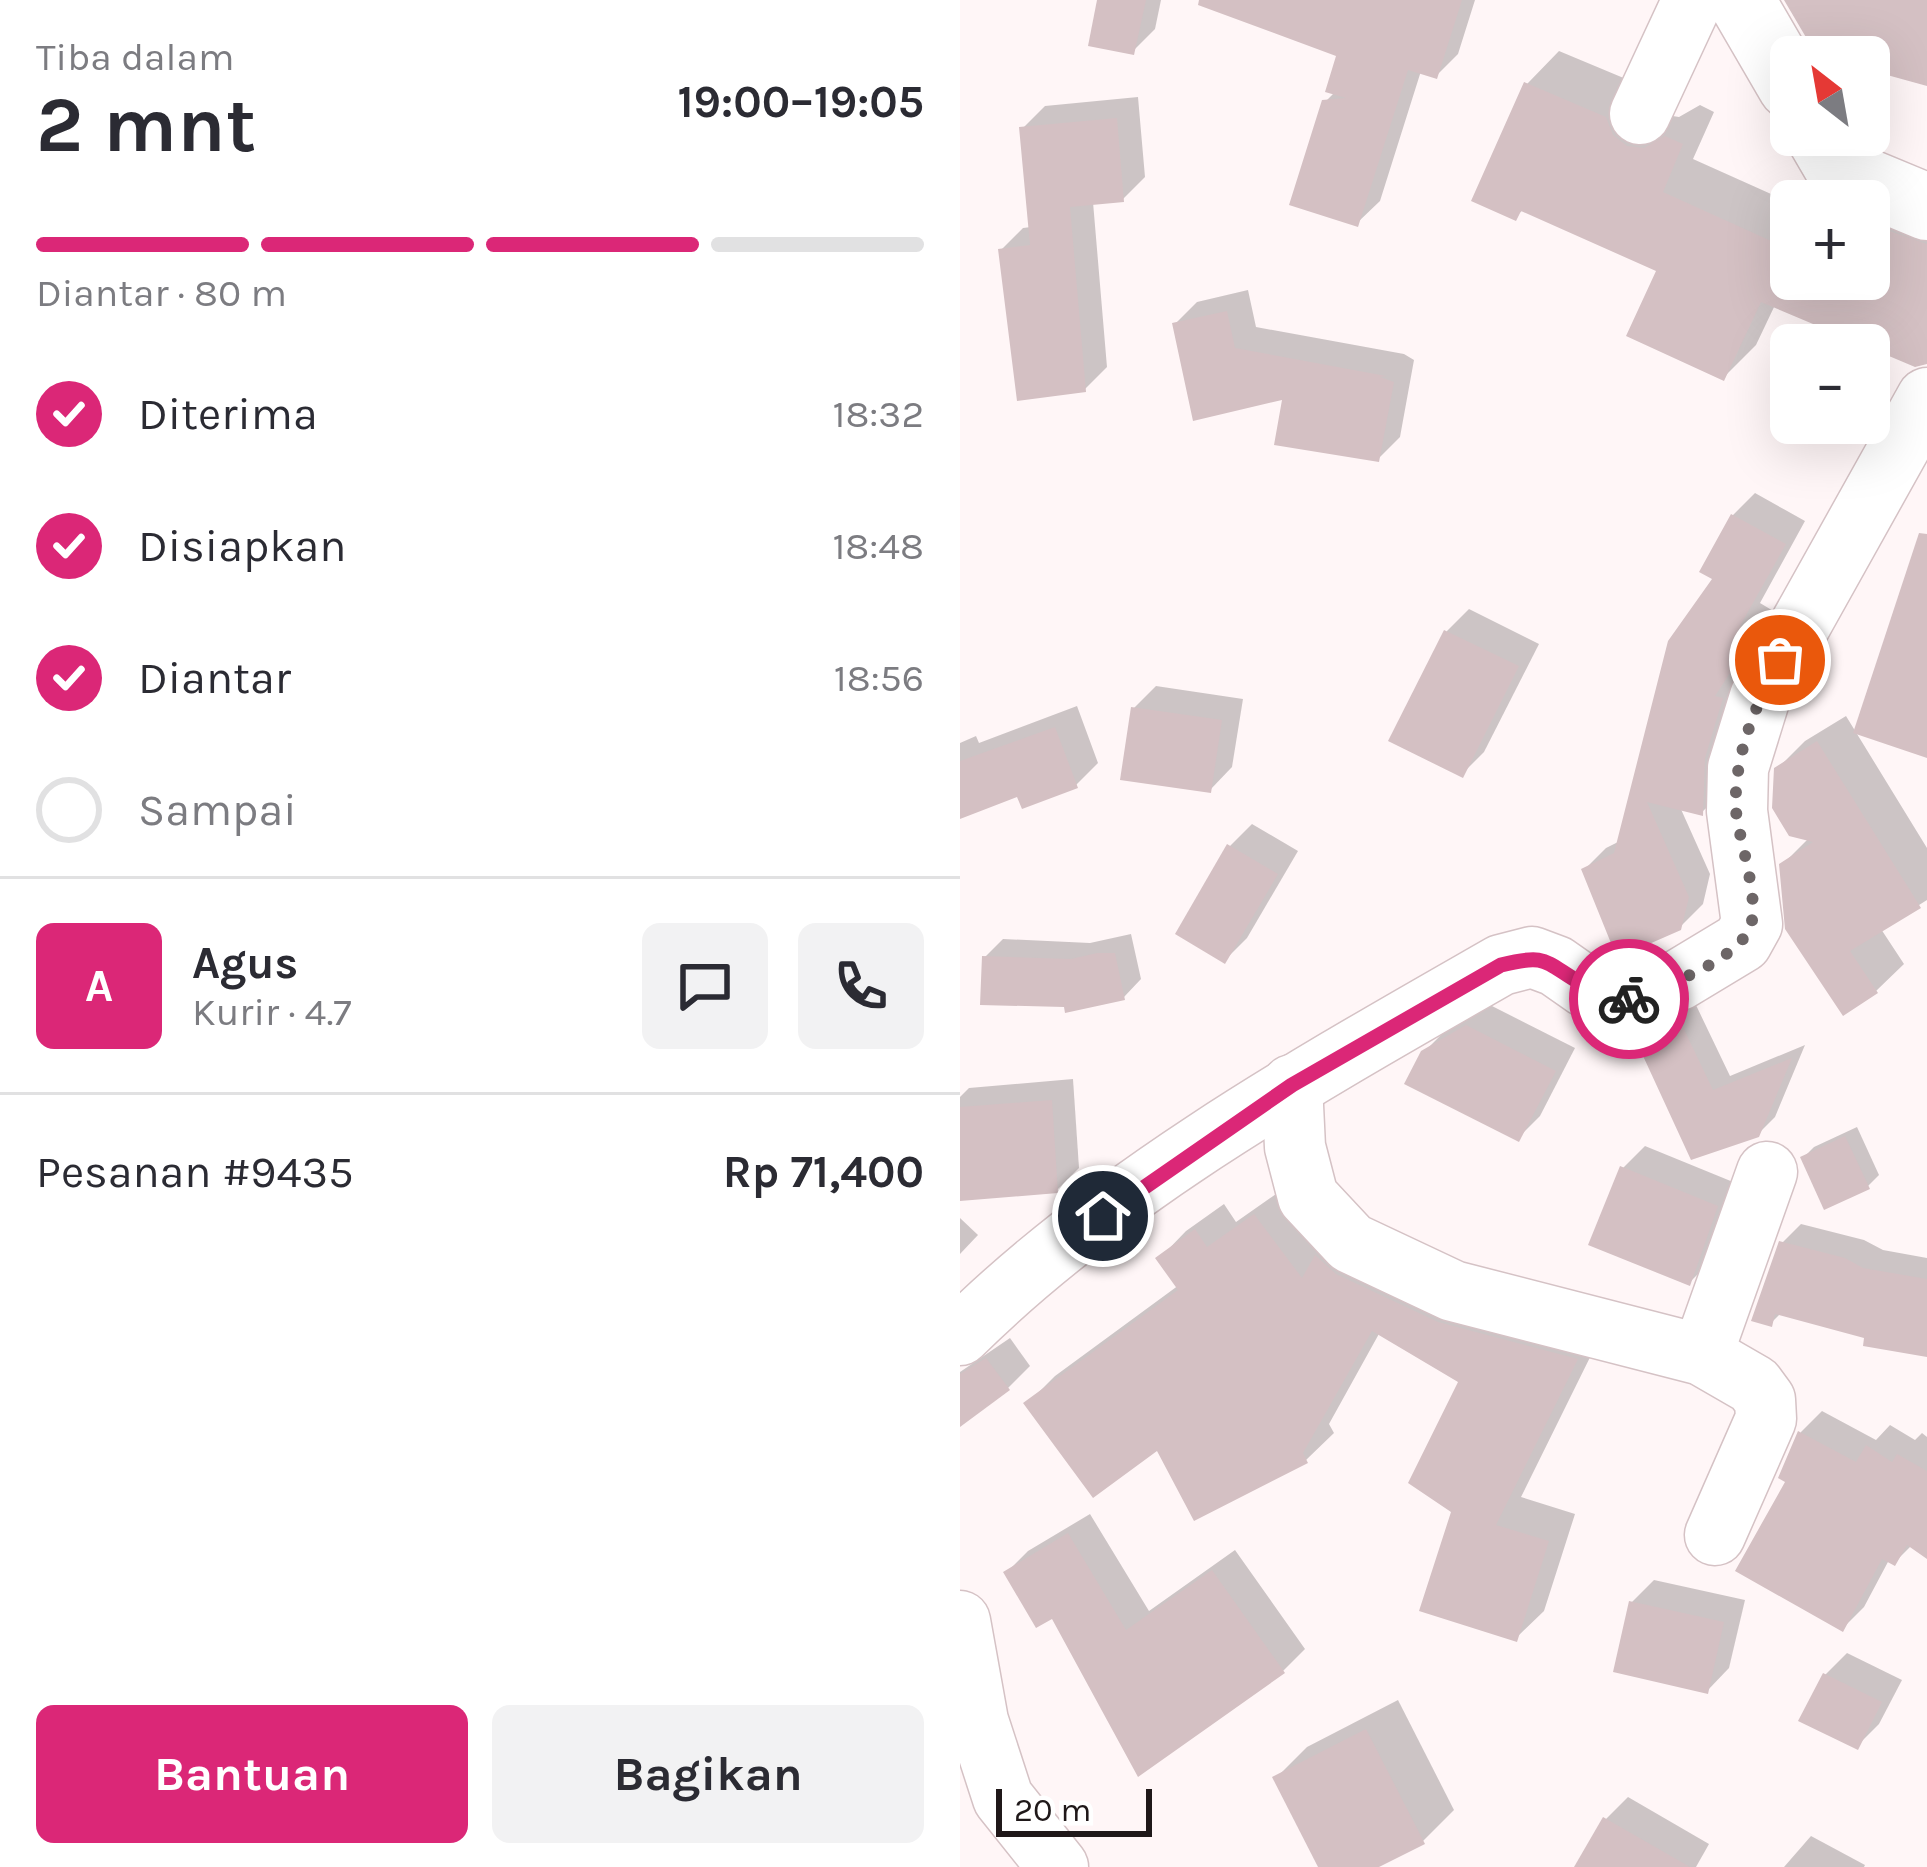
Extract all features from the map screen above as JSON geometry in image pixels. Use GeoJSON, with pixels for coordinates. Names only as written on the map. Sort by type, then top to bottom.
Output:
{"type":"FeatureCollection","features":[{"type":"Feature","properties":{"kind":"main road"},"geometry":{"type":"LineString","coordinates":[[1742,0],[1770,49]]}},
{"type":"Feature","properties":{"kind":"main road"},"geometry":{"type":"LineString","coordinates":[[1832,156],[1840,171],[1927,207]]}},
{"type":"Feature","properties":{"kind":"street"},"geometry":{"type":"LineString","coordinates":[[1640,114],[1693,0]]}},
{"type":"Feature","properties":{"kind":"street"},"geometry":{"type":"LineString","coordinates":[[960,1335],[1004,1291],[1042,1262],[1292,1085],[1501,965],[1532,957],[1556,965],[1586,987],[1630,999],[1679,980],[1742,942],[1753,925],[1736,811],[1738,768],[1760,697],[1927,398]]}},
{"type":"Feature","properties":{"kind":"street"},"geometry":{"type":"LineString","coordinates":[[1292,1085],[1295,1147],[1308,1196],[1351,1243],[1453,1291],[1702,1355],[1754,1385],[1765,1400],[1766,1418],[1715,1535]]}},
{"type":"Feature","properties":{"kind":"street"},"geometry":{"type":"LineString","coordinates":[[1702,1355],[1767,1172]]}},
{"type":"Feature","properties":{"kind":"street"},"geometry":{"type":"LineString","coordinates":[[960,1621],[978,1720],[1003,1798],[1058,1867]]}},
{"type":"Feature","properties":{"kind":"building"},"geometry":{"type":"Polygon","coordinates":[[[1097,0],[1146,0],[1134,55],[1088,46],[1097,0]]]}},
{"type":"Feature","properties":{"kind":"building"},"geometry":{"type":"Polygon","coordinates":[[[1199,0],[1462,0],[1437,79],[1408,70],[1358,227],[1289,205],[1322,100],[1346,98],[1325,92],[1336,56],[1198,5],[1199,0]]]}},
{"type":"Feature","properties":{"kind":"building"},"geometry":{"type":"Polygon","coordinates":[[[1784,0],[1927,0],[1927,86],[1890,76],[1890,36],[1805,36],[1784,0]]]}},
{"type":"Feature","properties":{"kind":"building"},"geometry":{"type":"Polygon","coordinates":[[[1524,82],[1606,117],[1613,135],[1627,146],[1644,148],[1665,136],[1683,144],[1663,192],[1770,240],[1770,300],[1890,300],[1890,231],[1927,244],[1927,364],[1915,367],[1890,356],[1890,324],[1813,324],[1761,302],[1724,381],[1626,336],[1656,271],[1521,211],[1516,221],[1471,201],[1524,82]]]}},
{"type":"Feature","properties":{"kind":"building"},"geometry":{"type":"Polygon","coordinates":[[[1117,118],[1124,202],[1070,207],[1086,392],[1017,401],[998,249],[1030,245],[1019,127],[1117,118]]]}},
{"type":"Feature","properties":{"kind":"building"},"geometry":{"type":"Polygon","coordinates":[[[1227,311],[1235,348],[1386,376],[1380,377],[1394,382],[1379,462],[1274,445],[1282,400],[1193,421],[1172,323],[1227,311]]]}},
{"type":"Feature","properties":{"kind":"building"},"geometry":{"type":"Polygon","coordinates":[[[1731,514],[1786,544],[1740,626],[1755,635],[1715,696],[1723,698],[1705,758],[1703,816],[1647,802],[1689,897],[1681,930],[1617,958],[1581,869],[1614,853],[1668,641],[1712,579],[1699,572],[1731,514]]]}},
{"type":"Feature","properties":{"kind":"building"},"geometry":{"type":"Polygon","coordinates":[[[1919,533],[1927,534],[1927,758],[1853,733],[1919,533]]]}},
{"type":"Feature","properties":{"kind":"building"},"geometry":{"type":"Polygon","coordinates":[[[1444,630],[1519,666],[1463,778],[1388,741],[1444,630]]]}},
{"type":"Feature","properties":{"kind":"building"},"geometry":{"type":"Polygon","coordinates":[[[1131,707],[1222,720],[1211,793],[1120,780],[1131,707]]]}},
{"type":"Feature","properties":{"kind":"building"},"geometry":{"type":"Polygon","coordinates":[[[1055,727],[1078,788],[1022,809],[1017,797],[960,819],[960,761],[1055,727]]]}},
{"type":"Feature","properties":{"kind":"building"},"geometry":{"type":"Polygon","coordinates":[[[1817,741],[1921,908],[1850,951],[1878,993],[1843,1016],[1785,929],[1779,864],[1813,842],[1789,836],[1772,808],[1774,768],[1817,741]]]}},
{"type":"Feature","properties":{"kind":"building"},"geometry":{"type":"Polygon","coordinates":[[[1227,844],[1278,874],[1225,964],[1175,934],[1227,844]]]}},
{"type":"Feature","properties":{"kind":"building"},"geometry":{"type":"Polygon","coordinates":[[[1115,953],[1125,1000],[1065,1013],[1064,1007],[980,1005],[982,956],[1071,959],[1115,953]]]}},
{"type":"Feature","properties":{"kind":"building"},"geometry":{"type":"Polygon","coordinates":[[[1678,1017],[1713,1090],[1792,1058],[1759,1137],[1691,1160],[1632,1032],[1678,1017]]]}},
{"type":"Feature","properties":{"kind":"building"},"geometry":{"type":"Polygon","coordinates":[[[1466,1025],[1556,1071],[1519,1142],[1404,1084],[1421,1051],[1466,1025]]]}},
{"type":"Feature","properties":{"kind":"building"},"geometry":{"type":"Polygon","coordinates":[[[1052,1100],[1058,1193],[960,1201],[960,1107],[1052,1100]]]}},
{"type":"Feature","properties":{"kind":"building"},"geometry":{"type":"Polygon","coordinates":[[[1845,1136],[1870,1189],[1824,1210],[1800,1157],[1845,1136]]]}},
{"type":"Feature","properties":{"kind":"building"},"geometry":{"type":"Polygon","coordinates":[[[1620,1166],[1718,1206],[1690,1286],[1588,1245],[1620,1166]]]}},
{"type":"Feature","properties":{"kind":"building"},"geometry":{"type":"Polygon","coordinates":[[[1254,1214],[1302,1278],[1315,1255],[1336,1274],[1438,1322],[1578,1359],[1496,1525],[1549,1541],[1517,1642],[1419,1611],[1451,1512],[1408,1483],[1458,1382],[1372,1331],[1303,1453],[1308,1463],[1194,1521],[1157,1451],[1093,1498],[1023,1403],[1178,1290],[1155,1258],[1195,1229],[1207,1247],[1254,1214]]]}},
{"type":"Feature","properties":{"kind":"building"},"geometry":{"type":"Polygon","coordinates":[[[1779,1241],[1845,1258],[1863,1268],[1927,1279],[1927,1357],[1863,1346],[1864,1338],[1775,1314],[1772,1327],[1751,1321],[1779,1241]]]}},
{"type":"Feature","properties":{"kind":"building"},"geometry":{"type":"Polygon","coordinates":[[[986,1358],[1010,1390],[960,1427],[960,1374],[986,1358]]]}},
{"type":"Feature","properties":{"kind":"building"},"geometry":{"type":"Polygon","coordinates":[[[1798,1431],[1856,1462],[1866,1445],[1892,1462],[1897,1454],[1927,1471],[1927,1559],[1907,1545],[1895,1566],[1882,1559],[1843,1632],[1735,1571],[1785,1482],[1778,1478],[1798,1431]]]}},
{"type":"Feature","properties":{"kind":"building"},"geometry":{"type":"Polygon","coordinates":[[[1068,1533],[1126,1630],[1212,1570],[1285,1673],[1138,1777],[1052,1619],[1036,1628],[1003,1572],[1068,1533]]]}},
{"type":"Feature","properties":{"kind":"building"},"geometry":{"type":"Polygon","coordinates":[[[1629,1601],[1724,1622],[1708,1694],[1613,1672],[1629,1601]]]}},
{"type":"Feature","properties":{"kind":"building"},"geometry":{"type":"Polygon","coordinates":[[[1823,1673],[1882,1702],[1858,1750],[1798,1721],[1823,1673]]]}},
{"type":"Feature","properties":{"kind":"building"},"geometry":{"type":"Polygon","coordinates":[[[1366,1729],[1425,1844],[1379,1867],[1318,1867],[1272,1777],[1366,1729]]]}},
{"type":"Feature","properties":{"kind":"building"},"geometry":{"type":"Polygon","coordinates":[[[1603,1817],[1690,1867],[1574,1867],[1603,1817]]]}},
{"type":"Feature","properties":{"kind":"way so far"},"geometry":{"type":"LineString","coordinates":[[1629,999],[1712,962],[1742,942],[1753,925],[1736,811],[1738,768],[1760,697],[1780,660]]}},
{"type":"Feature","properties":{"kind":"route"},"geometry":{"type":"LineString","coordinates":[[1103,1216],[1292,1085],[1501,965],[1532,957],[1556,965],[1586,987],[1629,999]]}}]}
